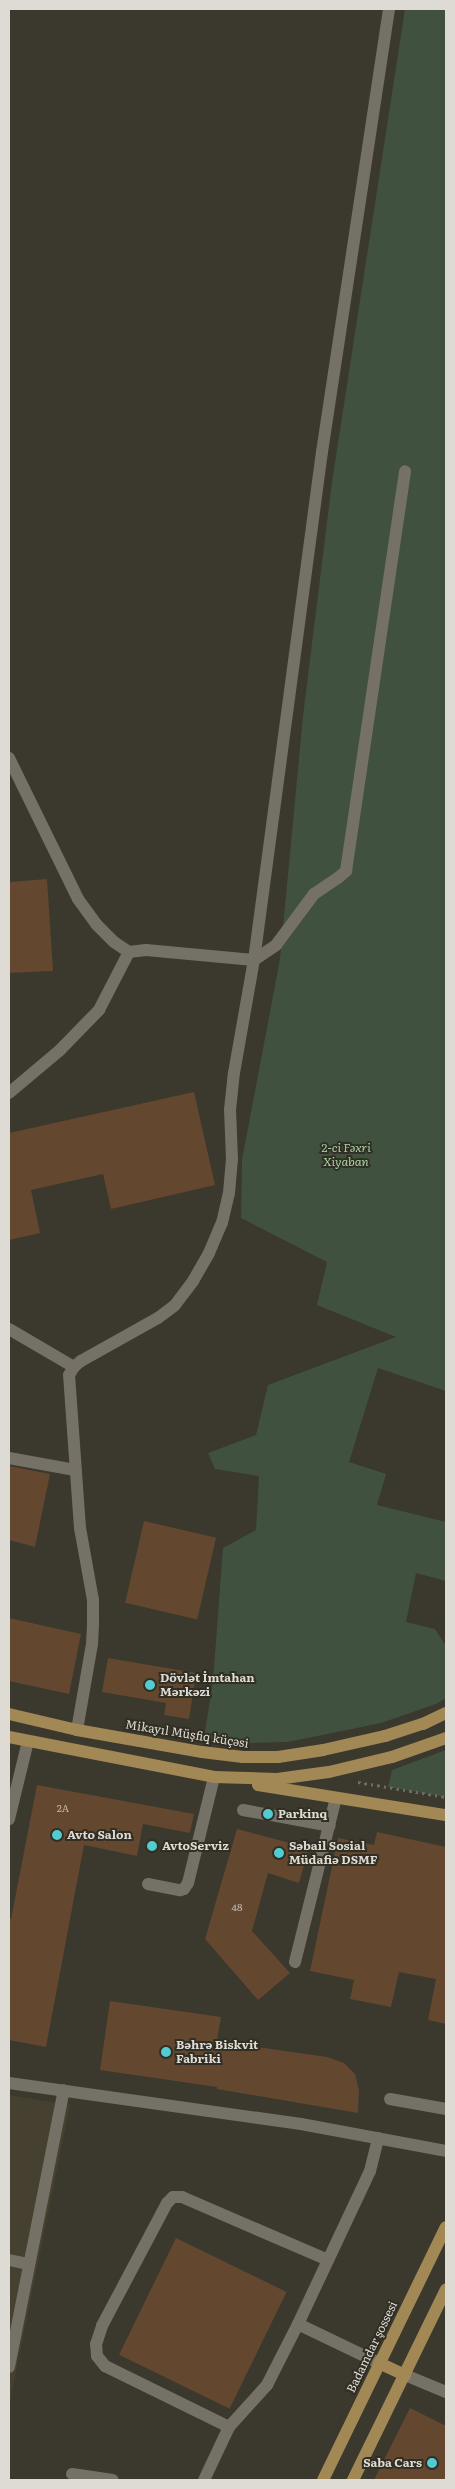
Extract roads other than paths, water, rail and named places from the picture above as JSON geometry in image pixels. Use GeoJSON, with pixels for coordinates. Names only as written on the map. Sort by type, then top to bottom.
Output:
{"type":"FeatureCollection","features":[{"type":"Feature","properties":{"kind":"main road","name":"Mikayıl Müşfiq küçəsi"},"geometry":{"type":"LineString","coordinates":[[9,1714],[77,1730],[202,1752],[243,1758],[278,1758],[385,1736],[423,1724],[446,1713]]}},
{"type":"Feature","properties":{"kind":"main road"},"geometry":{"type":"LineString","coordinates":[[9,1737],[214,1777],[446,1815]]}},
{"type":"Feature","properties":{"kind":"main road"},"geometry":{"type":"LineString","coordinates":[[214,1777],[277,1779],[329,1772],[392,1757],[446,1738]]}},
{"type":"Feature","properties":{"kind":"main road","name":"Badamdar şossesi"},"geometry":{"type":"LineString","coordinates":[[324,2480],[446,2227]]}},
{"type":"Feature","properties":{"kind":"main road"},"geometry":{"type":"LineString","coordinates":[[353,2480],[446,2289]]}},
{"type":"Feature","properties":{"kind":"main road"},"geometry":{"type":"LineString","coordinates":[[380,2363],[405,2375]]}},
{"type":"Feature","properties":{"kind":"lane"},"geometry":{"type":"LineString","coordinates":[[77,1730],[92,1644],[93,1600],[80,1528],[68,1382],[74,1367],[158,1318],[175,1305],[193,1281],[219,1231],[230,1193],[232,1159],[230,1110],[233,1082],[254,960],[316,491],[389,9]]}},
{"type":"Feature","properties":{"kind":"lane"},"geometry":{"type":"LineString","coordinates":[[9,758],[78,899],[108,936],[129,952],[146,950],[254,960],[276,945],[314,894],[338,878],[346,870],[405,470]]}},
{"type":"Feature","properties":{"kind":"lane"},"geometry":{"type":"LineString","coordinates":[[9,1094],[60,1050],[99,1010],[129,952]]}},
{"type":"Feature","properties":{"kind":"lane"},"geometry":{"type":"LineString","coordinates":[[9,1329],[74,1367]]}},
{"type":"Feature","properties":{"kind":"lane"},"geometry":{"type":"LineString","coordinates":[[9,1458],[75,1470]]}},
{"type":"Feature","properties":{"kind":"lane"},"geometry":{"type":"LineString","coordinates":[[9,1819],[28,1742]]}},
{"type":"Feature","properties":{"kind":"lane"},"geometry":{"type":"LineString","coordinates":[[148,1884],[180,1890],[184,1889],[188,1883],[214,1777]]}},
{"type":"Feature","properties":{"kind":"lane"},"geometry":{"type":"LineString","coordinates":[[295,1962],[336,1798]]}},
{"type":"Feature","properties":{"kind":"lane"},"geometry":{"type":"LineString","coordinates":[[242,1810],[330,1826]]}},
{"type":"Feature","properties":{"kind":"lane"},"geometry":{"type":"LineString","coordinates":[[9,2083],[301,2124],[446,2151]]}},
{"type":"Feature","properties":{"kind":"lane"},"geometry":{"type":"LineString","coordinates":[[9,2367],[64,2090]]}},
{"type":"Feature","properties":{"kind":"lane"},"geometry":{"type":"LineString","coordinates":[[390,2099],[446,2109]]}},
{"type":"Feature","properties":{"kind":"lane"},"geometry":{"type":"LineString","coordinates":[[204,2480],[229,2427],[267,2386],[370,2171],[378,2138]]}},
{"type":"Feature","properties":{"kind":"lane"},"geometry":{"type":"LineString","coordinates":[[229,2427],[105,2366],[97,2356],[96,2344],[102,2326],[167,2203],[173,2197],[182,2197],[328,2260]]}},
{"type":"Feature","properties":{"kind":"lane"},"geometry":{"type":"LineString","coordinates":[[9,2260],[28,2264]]}},
{"type":"Feature","properties":{"kind":"lane"},"geometry":{"type":"LineString","coordinates":[[298,2324],[380,2363]]}},
{"type":"Feature","properties":{"kind":"lane"},"geometry":{"type":"LineString","coordinates":[[405,2375],[446,2392]]}},
{"type":"Feature","properties":{"kind":"lane"},"geometry":{"type":"LineString","coordinates":[[72,2474],[113,2480]]}},
{"type":"Feature","properties":{"kind":"place","name":"Dövlət İmtahan Mərkəzi"},"geometry":{"type":"Point","coordinates":[150,1685]}},
{"type":"Feature","properties":{"kind":"place","name":"Parkinq"},"geometry":{"type":"Point","coordinates":[268,1814]}},
{"type":"Feature","properties":{"kind":"place","name":"Avto Salon"},"geometry":{"type":"Point","coordinates":[57,1835]}},
{"type":"Feature","properties":{"kind":"place","name":"AvtoServiz"},"geometry":{"type":"Point","coordinates":[152,1846]}},
{"type":"Feature","properties":{"kind":"place","name":"Səbail Sosial Müdafiə DSMF"},"geometry":{"type":"Point","coordinates":[279,1853]}},
{"type":"Feature","properties":{"kind":"place","name":"Bəhrə Biskvit Fabriki"},"geometry":{"type":"Point","coordinates":[166,2052]}},
{"type":"Feature","properties":{"kind":"place","name":"Saba Cars"},"geometry":{"type":"Point","coordinates":[432,2463]}},
{"type":"Feature","properties":{"kind":"park label","name":"2-ci Fəxri Xiyaban"},"geometry":{"type":"Point","coordinates":[346,1155]}}]}
